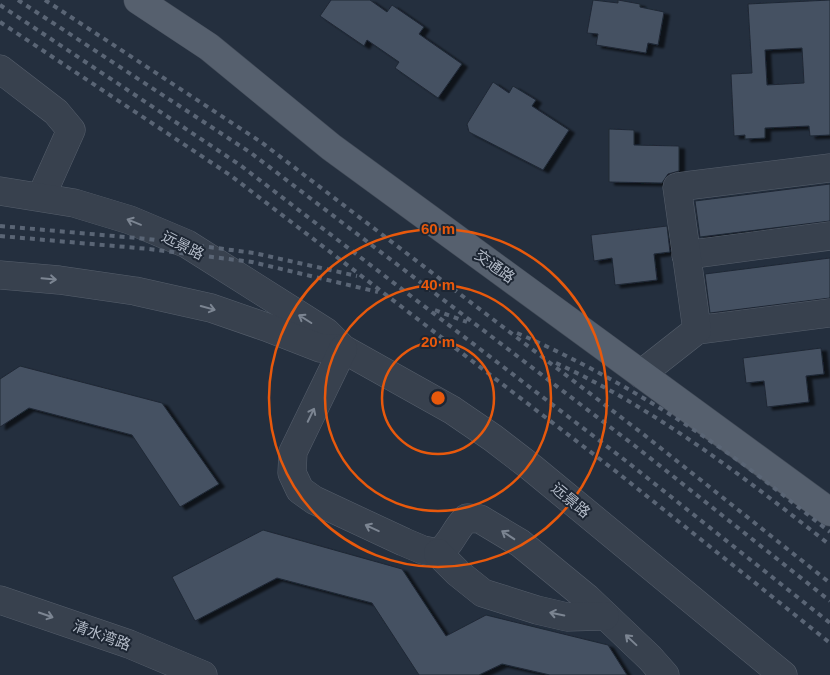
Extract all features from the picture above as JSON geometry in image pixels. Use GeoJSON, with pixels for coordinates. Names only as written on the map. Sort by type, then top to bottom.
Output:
{"type":"FeatureCollection","features":[{"type":"Feature","properties":{"kind":"main road","name":"交通路"},"geometry":{"type":"LineString","coordinates":[[138,0],[208,47],[332,146],[830,512]]}},
{"type":"Feature","properties":{"kind":"street"},"geometry":{"type":"LineString","coordinates":[[0,69],[56,112],[70,130],[41,197]]}},
{"type":"Feature","properties":{"kind":"street"},"geometry":{"type":"LineString","coordinates":[[697,330],[677,187],[830,168]]}},
{"type":"Feature","properties":{"kind":"street","name":"远景路"},"geometry":{"type":"LineString","coordinates":[[0,191],[74,203],[130,220],[187,244],[326,332],[343,349],[452,410],[494,438],[783,675]]}},
{"type":"Feature","properties":{"kind":"street"},"geometry":{"type":"LineString","coordinates":[[686,255],[830,236]]}},
{"type":"Feature","properties":{"kind":"street","name":"远景路"},"geometry":{"type":"LineString","coordinates":[[0,275],[135,290],[211,308],[266,326],[320,348],[343,349]]}},
{"type":"Feature","properties":{"kind":"street"},"geometry":{"type":"LineString","coordinates":[[641,374],[697,330],[830,313]]}},
{"type":"Feature","properties":{"kind":"street"},"geometry":{"type":"LineString","coordinates":[[343,349],[293,452],[292,473],[300,490],[314,500],[404,542],[423,550],[438,553],[458,573],[483,593],[537,610],[567,617],[605,616]]}},
{"type":"Feature","properties":{"kind":"street"},"geometry":{"type":"LineString","coordinates":[[438,553],[446,548],[459,524],[467,518],[480,519],[520,543],[605,616],[650,658],[665,675]]}},
{"type":"Feature","properties":{"kind":"street","name":"清水湾路"},"geometry":{"type":"LineString","coordinates":[[0,600],[128,644],[203,675]]}},
{"type":"Feature","properties":{"kind":"building"},"geometry":{"type":"Polygon","coordinates":[[[331,0],[370,0],[387,12],[392,5],[424,27],[419,34],[462,64],[438,98],[395,68],[399,62],[367,40],[364,46],[320,16],[331,0]]]}},
{"type":"Feature","properties":{"kind":"building"},"geometry":{"type":"Polygon","coordinates":[[[593,0],[618,3],[618,0],[640,4],[640,7],[664,12],[658,45],[648,43],[646,53],[596,45],[598,34],[587,33],[593,0]]]}},
{"type":"Feature","properties":{"kind":"building"},"geometry":{"type":"Polygon","coordinates":[[[830,0],[830,135],[810,136],[809,126],[765,128],[765,138],[745,139],[745,135],[734,136],[731,74],[752,73],[748,4],[830,0]],[[802,48],[765,50],[767,85],[804,83],[802,48]]]}},
{"type":"Feature","properties":{"kind":"building"},"geometry":{"type":"Polygon","coordinates":[[[493,82],[509,93],[513,86],[536,100],[532,106],[569,130],[543,170],[469,132],[467,124],[493,82]]]}},
{"type":"Feature","properties":{"kind":"building"},"geometry":{"type":"Polygon","coordinates":[[[609,129],[634,130],[634,145],[679,146],[679,171],[668,174],[662,183],[609,182],[609,129]]]}},
{"type":"Feature","properties":{"kind":"building"},"geometry":{"type":"Polygon","coordinates":[[[830,184],[830,221],[700,237],[695,201],[830,184]]]}},
{"type":"Feature","properties":{"kind":"building"},"geometry":{"type":"Polygon","coordinates":[[[667,226],[670,252],[654,254],[657,280],[615,285],[612,258],[594,261],[591,235],[667,226]]]}},
{"type":"Feature","properties":{"kind":"building"},"geometry":{"type":"Polygon","coordinates":[[[830,258],[830,298],[710,313],[705,274],[830,258]]]}},
{"type":"Feature","properties":{"kind":"building"},"geometry":{"type":"Polygon","coordinates":[[[821,348],[824,374],[806,376],[809,402],[767,407],[764,381],[746,383],[743,358],[821,348]]]}},
{"type":"Feature","properties":{"kind":"building"},"geometry":{"type":"Polygon","coordinates":[[[20,366],[162,403],[219,484],[180,507],[132,435],[29,408],[0,427],[0,379],[20,366]]]}},
{"type":"Feature","properties":{"kind":"building"},"geometry":{"type":"Polygon","coordinates":[[[263,530],[402,569],[446,636],[486,615],[608,645],[627,675],[550,675],[502,664],[479,675],[419,675],[372,603],[277,578],[195,621],[172,577],[263,530]]]}},
{"type":"Feature","properties":{"kind":"railway"},"geometry":{"type":"LineString","coordinates":[[18,0],[251,153],[635,446],[830,601]]}},
{"type":"Feature","properties":{"kind":"railway"},"geometry":{"type":"LineString","coordinates":[[45,0],[261,142],[643,434],[830,583]]}},
{"type":"Feature","properties":{"kind":"railway"},"geometry":{"type":"LineString","coordinates":[[0,5],[240,165],[626,461],[830,623]]}},
{"type":"Feature","properties":{"kind":"railway"},"geometry":{"type":"LineString","coordinates":[[0,22],[230,175],[618,473],[830,643]]}},
{"type":"Feature","properties":{"kind":"railway"},"geometry":{"type":"LineString","coordinates":[[0,226],[148,239],[254,253],[357,276]]}},
{"type":"Feature","properties":{"kind":"railway"},"geometry":{"type":"LineString","coordinates":[[0,236],[149,249],[252,262],[378,292]]}},
{"type":"Feature","properties":{"kind":"railway"},"geometry":{"type":"LineString","coordinates":[[435,310],[467,322]]}},
{"type":"Feature","properties":{"kind":"railway"},"geometry":{"type":"LineString","coordinates":[[517,333],[616,382],[663,410],[740,462],[830,532]]}},
{"type":"Feature","properties":{"kind":"railway"},"geometry":{"type":"LineString","coordinates":[[556,363],[593,381],[664,423],[765,494],[830,545]]}}]}
